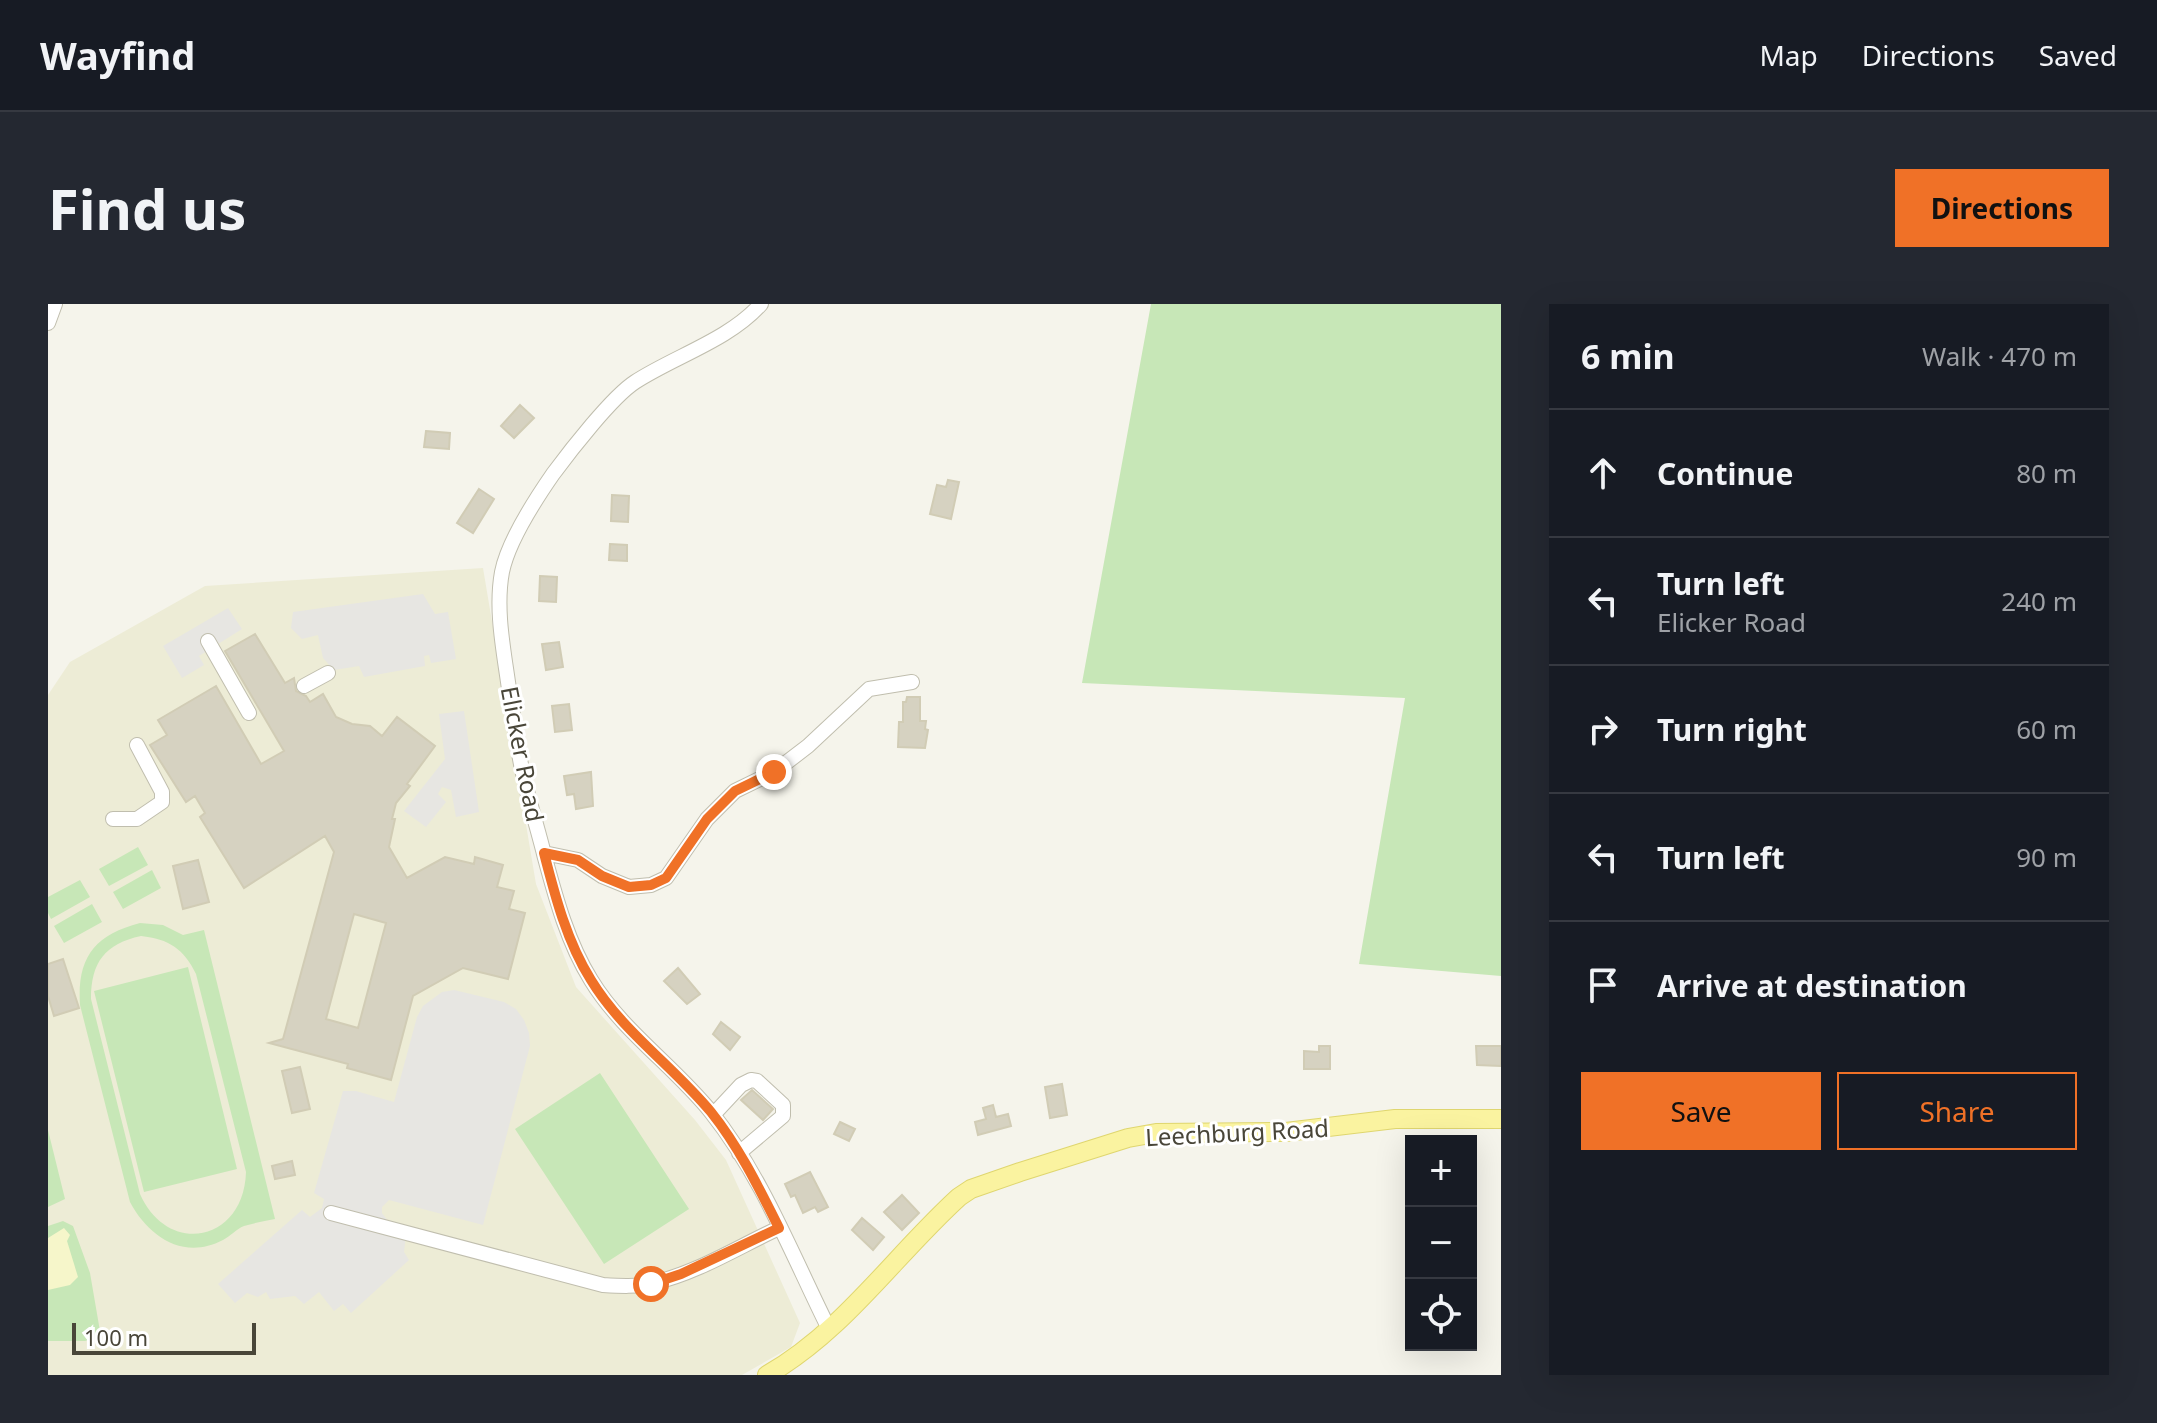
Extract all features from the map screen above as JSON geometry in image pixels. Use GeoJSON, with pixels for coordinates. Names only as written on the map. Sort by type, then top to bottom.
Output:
{"type":"FeatureCollection","features":[{"type":"Feature","properties":{"kind":"main road","name":"Leechburg Road"},"geometry":{"type":"LineString","coordinates":[[767,1375],[798,1357],[859,1303],[959,1197],[971,1189],[1128,1138],[1156,1133],[1286,1132],[1395,1119],[1501,1119]]}},
{"type":"Feature","properties":{"kind":"street"},"geometry":{"type":"LineString","coordinates":[[48,323],[55,304]]}},
{"type":"Feature","properties":{"kind":"street","name":"Elicker Road"},"geometry":{"type":"LineString","coordinates":[[761,304],[752,314],[721,333],[632,383],[612,403],[553,474],[521,527],[502,569],[499,599],[505,663],[522,770],[556,897],[576,950],[591,981],[646,1047],[713,1115],[739,1153],[829,1329]]}},
{"type":"Feature","properties":{"kind":"street"},"geometry":{"type":"LineString","coordinates":[[208,641],[249,713]]}},
{"type":"Feature","properties":{"kind":"street"},"geometry":{"type":"LineString","coordinates":[[304,686],[328,673]]}},
{"type":"Feature","properties":{"kind":"street"},"geometry":{"type":"LineString","coordinates":[[544,853],[578,860],[602,876],[629,887],[659,882],[666,878],[707,819],[735,791],[774,772],[808,746],[869,689],[912,682]]}},
{"type":"Feature","properties":{"kind":"street"},"geometry":{"type":"LineString","coordinates":[[113,819],[137,819],[162,802],[162,792],[137,745]]}},
{"type":"Feature","properties":{"kind":"street"},"geometry":{"type":"LineString","coordinates":[[713,1115],[741,1085],[751,1080],[757,1081],[783,1105],[783,1116],[739,1153]]}},
{"type":"Feature","properties":{"kind":"street"},"geometry":{"type":"LineString","coordinates":[[331,1213],[603,1285],[628,1286],[651,1284],[681,1274],[779,1228]]}},
{"type":"Feature","properties":{"kind":"shaded area"},"geometry":{"type":"Polygon","coordinates":[[[1151,304],[1501,304],[1501,976],[1359,964],[1405,698],[1082,683],[1151,304]]]}},
{"type":"Feature","properties":{"kind":"shaded area"},"geometry":{"type":"Polygon","coordinates":[[[483,568],[536,884],[576,987],[695,1120],[726,1160],[800,1323],[791,1347],[742,1375],[48,1375],[48,695],[70,662],[205,586],[483,568]]]}},
{"type":"Feature","properties":{"kind":"shaded area"},"geometry":{"type":"Polygon","coordinates":[[[423,594],[435,614],[448,612],[456,659],[431,663],[429,655],[424,656],[425,666],[364,677],[359,666],[334,670],[323,658],[318,635],[302,639],[291,628],[293,612],[423,594]]]}},
{"type":"Feature","properties":{"kind":"shaded area"},"geometry":{"type":"Polygon","coordinates":[[[228,608],[242,629],[199,656],[204,665],[182,678],[163,646],[228,608]]]}},
{"type":"Feature","properties":{"kind":"shaded area"},"geometry":{"type":"Polygon","coordinates":[[[464,711],[479,812],[456,817],[451,790],[442,787],[438,794],[446,802],[426,827],[404,811],[445,759],[439,714],[464,711]]]}},
{"type":"Feature","properties":{"kind":"shaded area"},"geometry":{"type":"Polygon","coordinates":[[[138,847],[148,865],[109,886],[99,869],[138,847]]]}},
{"type":"Feature","properties":{"kind":"shaded area"},"geometry":{"type":"Polygon","coordinates":[[[152,870],[161,888],[123,909],[113,892],[152,870]]]}},
{"type":"Feature","properties":{"kind":"shaded area"},"geometry":{"type":"Polygon","coordinates":[[[80,880],[90,897],[51,919],[48,897],[80,880]]]}},
{"type":"Feature","properties":{"kind":"shaded area"},"geometry":{"type":"Polygon","coordinates":[[[92,904],[102,922],[64,943],[54,926],[92,904]]]}},
{"type":"Feature","properties":{"kind":"shaded area"},"geometry":{"type":"Polygon","coordinates":[[[140,923],[163,925],[183,935],[204,930],[275,1219],[244,1226],[208,1246],[194,1248],[168,1242],[146,1225],[130,1202],[80,1005],[82,974],[92,951],[111,934],[140,923]],[[151,937],[129,939],[102,957],[94,975],[91,999],[140,1194],[153,1214],[168,1227],[185,1233],[203,1233],[219,1226],[233,1214],[242,1196],[246,1172],[196,974],[181,952],[151,937]]]}},
{"type":"Feature","properties":{"kind":"shaded area"},"geometry":{"type":"Polygon","coordinates":[[[188,967],[237,1169],[144,1192],[94,991],[188,967]]]}},
{"type":"Feature","properties":{"kind":"shaded area"},"geometry":{"type":"Polygon","coordinates":[[[454,990],[504,1002],[516,1009],[529,1033],[530,1046],[483,1225],[389,1200],[382,1207],[382,1213],[388,1221],[407,1227],[404,1252],[409,1260],[351,1313],[343,1304],[334,1311],[319,1292],[304,1304],[295,1296],[270,1299],[266,1292],[258,1297],[247,1293],[235,1303],[218,1284],[302,1210],[310,1217],[322,1208],[324,1199],[314,1193],[343,1091],[356,1091],[394,1102],[417,1017],[423,1006],[442,992],[454,990]]]}},
{"type":"Feature","properties":{"kind":"shaded area"},"geometry":{"type":"Polygon","coordinates":[[[600,1073],[689,1209],[604,1264],[515,1129],[600,1073]]]}},
{"type":"Feature","properties":{"kind":"shaded area"},"geometry":{"type":"Polygon","coordinates":[[[48,1130],[65,1199],[48,1207],[48,1130]]]}},
{"type":"Feature","properties":{"kind":"shaded area"},"geometry":{"type":"Polygon","coordinates":[[[63,1221],[73,1226],[90,1273],[101,1337],[85,1341],[48,1341],[48,1226],[63,1221]]]}},
{"type":"Feature","properties":{"kind":"sand"},"geometry":{"type":"Polygon","coordinates":[[[64,1228],[70,1235],[67,1241],[78,1277],[70,1285],[48,1290],[48,1238],[64,1228]]]}},
{"type":"Feature","properties":{"kind":"building"},"geometry":{"type":"Polygon","coordinates":[[[520,405],[534,418],[514,438],[501,426],[520,405]]]}},
{"type":"Feature","properties":{"kind":"building"},"geometry":{"type":"Polygon","coordinates":[[[426,431],[450,433],[449,449],[424,447],[426,431]]]}},
{"type":"Feature","properties":{"kind":"building"},"geometry":{"type":"Polygon","coordinates":[[[948,480],[959,482],[951,519],[930,514],[937,485],[946,487],[948,480]]]}},
{"type":"Feature","properties":{"kind":"building"},"geometry":{"type":"Polygon","coordinates":[[[479,489],[494,499],[473,533],[457,523],[479,489]]]}},
{"type":"Feature","properties":{"kind":"building"},"geometry":{"type":"Polygon","coordinates":[[[612,495],[629,496],[628,522],[611,521],[612,495]]]}},
{"type":"Feature","properties":{"kind":"building"},"geometry":{"type":"Polygon","coordinates":[[[610,544],[627,545],[627,561],[609,560],[610,544]]]}},
{"type":"Feature","properties":{"kind":"building"},"geometry":{"type":"Polygon","coordinates":[[[540,576],[557,577],[556,602],[539,601],[540,576]]]}},
{"type":"Feature","properties":{"kind":"building"},"geometry":{"type":"Polygon","coordinates":[[[255,634],[285,683],[294,678],[296,691],[310,702],[323,694],[336,717],[352,724],[370,726],[382,736],[397,717],[435,746],[396,803],[389,847],[407,878],[445,857],[474,864],[475,857],[503,865],[497,887],[514,891],[509,909],[525,913],[508,979],[463,968],[413,996],[391,1080],[347,1068],[348,1064],[269,1043],[283,1039],[334,852],[325,836],[244,888],[200,817],[205,813],[195,796],[186,802],[150,745],[167,735],[158,720],[216,686],[261,764],[284,751],[225,651],[255,634]],[[354,914],[326,1019],[358,1028],[386,923],[354,914]]]}},
{"type":"Feature","properties":{"kind":"building"},"geometry":{"type":"Polygon","coordinates":[[[559,642],[563,667],[546,670],[542,644],[559,642]]]}},
{"type":"Feature","properties":{"kind":"building"},"geometry":{"type":"Polygon","coordinates":[[[907,697],[920,697],[920,721],[926,721],[925,729],[928,730],[925,748],[898,747],[899,722],[903,722],[903,702],[907,697]]]}},
{"type":"Feature","properties":{"kind":"building"},"geometry":{"type":"Polygon","coordinates":[[[569,704],[572,730],[555,732],[552,706],[569,704]]]}},
{"type":"Feature","properties":{"kind":"building"},"geometry":{"type":"Polygon","coordinates":[[[591,772],[593,806],[576,809],[574,794],[567,795],[564,776],[591,772]]]}},
{"type":"Feature","properties":{"kind":"building"},"geometry":{"type":"Polygon","coordinates":[[[198,860],[209,902],[183,909],[173,866],[198,860]]]}},
{"type":"Feature","properties":{"kind":"building"},"geometry":{"type":"Polygon","coordinates":[[[63,959],[79,1008],[54,1016],[48,996],[48,964],[63,959]]]}},
{"type":"Feature","properties":{"kind":"building"},"geometry":{"type":"Polygon","coordinates":[[[678,968],[700,994],[687,1004],[664,981],[678,968]]]}},
{"type":"Feature","properties":{"kind":"building"},"geometry":{"type":"Polygon","coordinates":[[[721,1022],[740,1037],[730,1050],[713,1034],[721,1022]]]}},
{"type":"Feature","properties":{"kind":"building"},"geometry":{"type":"Polygon","coordinates":[[[1319,1046],[1330,1046],[1330,1069],[1304,1069],[1304,1051],[1319,1052],[1319,1046]]]}},
{"type":"Feature","properties":{"kind":"building"},"geometry":{"type":"Polygon","coordinates":[[[1476,1046],[1501,1046],[1501,1066],[1477,1065],[1476,1046]]]}},
{"type":"Feature","properties":{"kind":"building"},"geometry":{"type":"Polygon","coordinates":[[[300,1067],[310,1109],[292,1113],[282,1071],[300,1067]]]}},
{"type":"Feature","properties":{"kind":"building"},"geometry":{"type":"Polygon","coordinates":[[[1062,1084],[1067,1115],[1050,1118],[1045,1087],[1062,1084]]]}},
{"type":"Feature","properties":{"kind":"building"},"geometry":{"type":"Polygon","coordinates":[[[752,1090],[773,1109],[763,1120],[741,1100],[752,1090]]]}},
{"type":"Feature","properties":{"kind":"building"},"geometry":{"type":"Polygon","coordinates":[[[993,1105],[996,1117],[1008,1114],[1011,1126],[978,1135],[975,1122],[986,1119],[983,1108],[993,1105]]]}},
{"type":"Feature","properties":{"kind":"building"},"geometry":{"type":"Polygon","coordinates":[[[840,1122],[855,1129],[849,1141],[834,1134],[840,1122]]]}},
{"type":"Feature","properties":{"kind":"building"},"geometry":{"type":"Polygon","coordinates":[[[292,1161],[295,1175],[275,1179],[272,1166],[292,1161]]]}},
{"type":"Feature","properties":{"kind":"building"},"geometry":{"type":"Polygon","coordinates":[[[810,1172],[828,1207],[818,1212],[815,1207],[803,1213],[795,1195],[791,1197],[785,1184],[810,1172]]]}},
{"type":"Feature","properties":{"kind":"building"},"geometry":{"type":"Polygon","coordinates":[[[902,1195],[919,1213],[902,1230],[884,1212],[902,1195]]]}},
{"type":"Feature","properties":{"kind":"building"},"geometry":{"type":"Polygon","coordinates":[[[862,1218],[884,1237],[873,1250],[852,1230],[862,1218]]]}},
{"type":"Feature","properties":{"kind":"route"},"geometry":{"type":"LineString","coordinates":[[651,1284],[681,1274],[779,1228],[730,1138],[709,1110],[646,1047],[591,981],[556,897],[544,853],[578,860],[602,876],[629,887],[651,885],[666,878],[707,819],[735,791],[774,772]]}}]}
